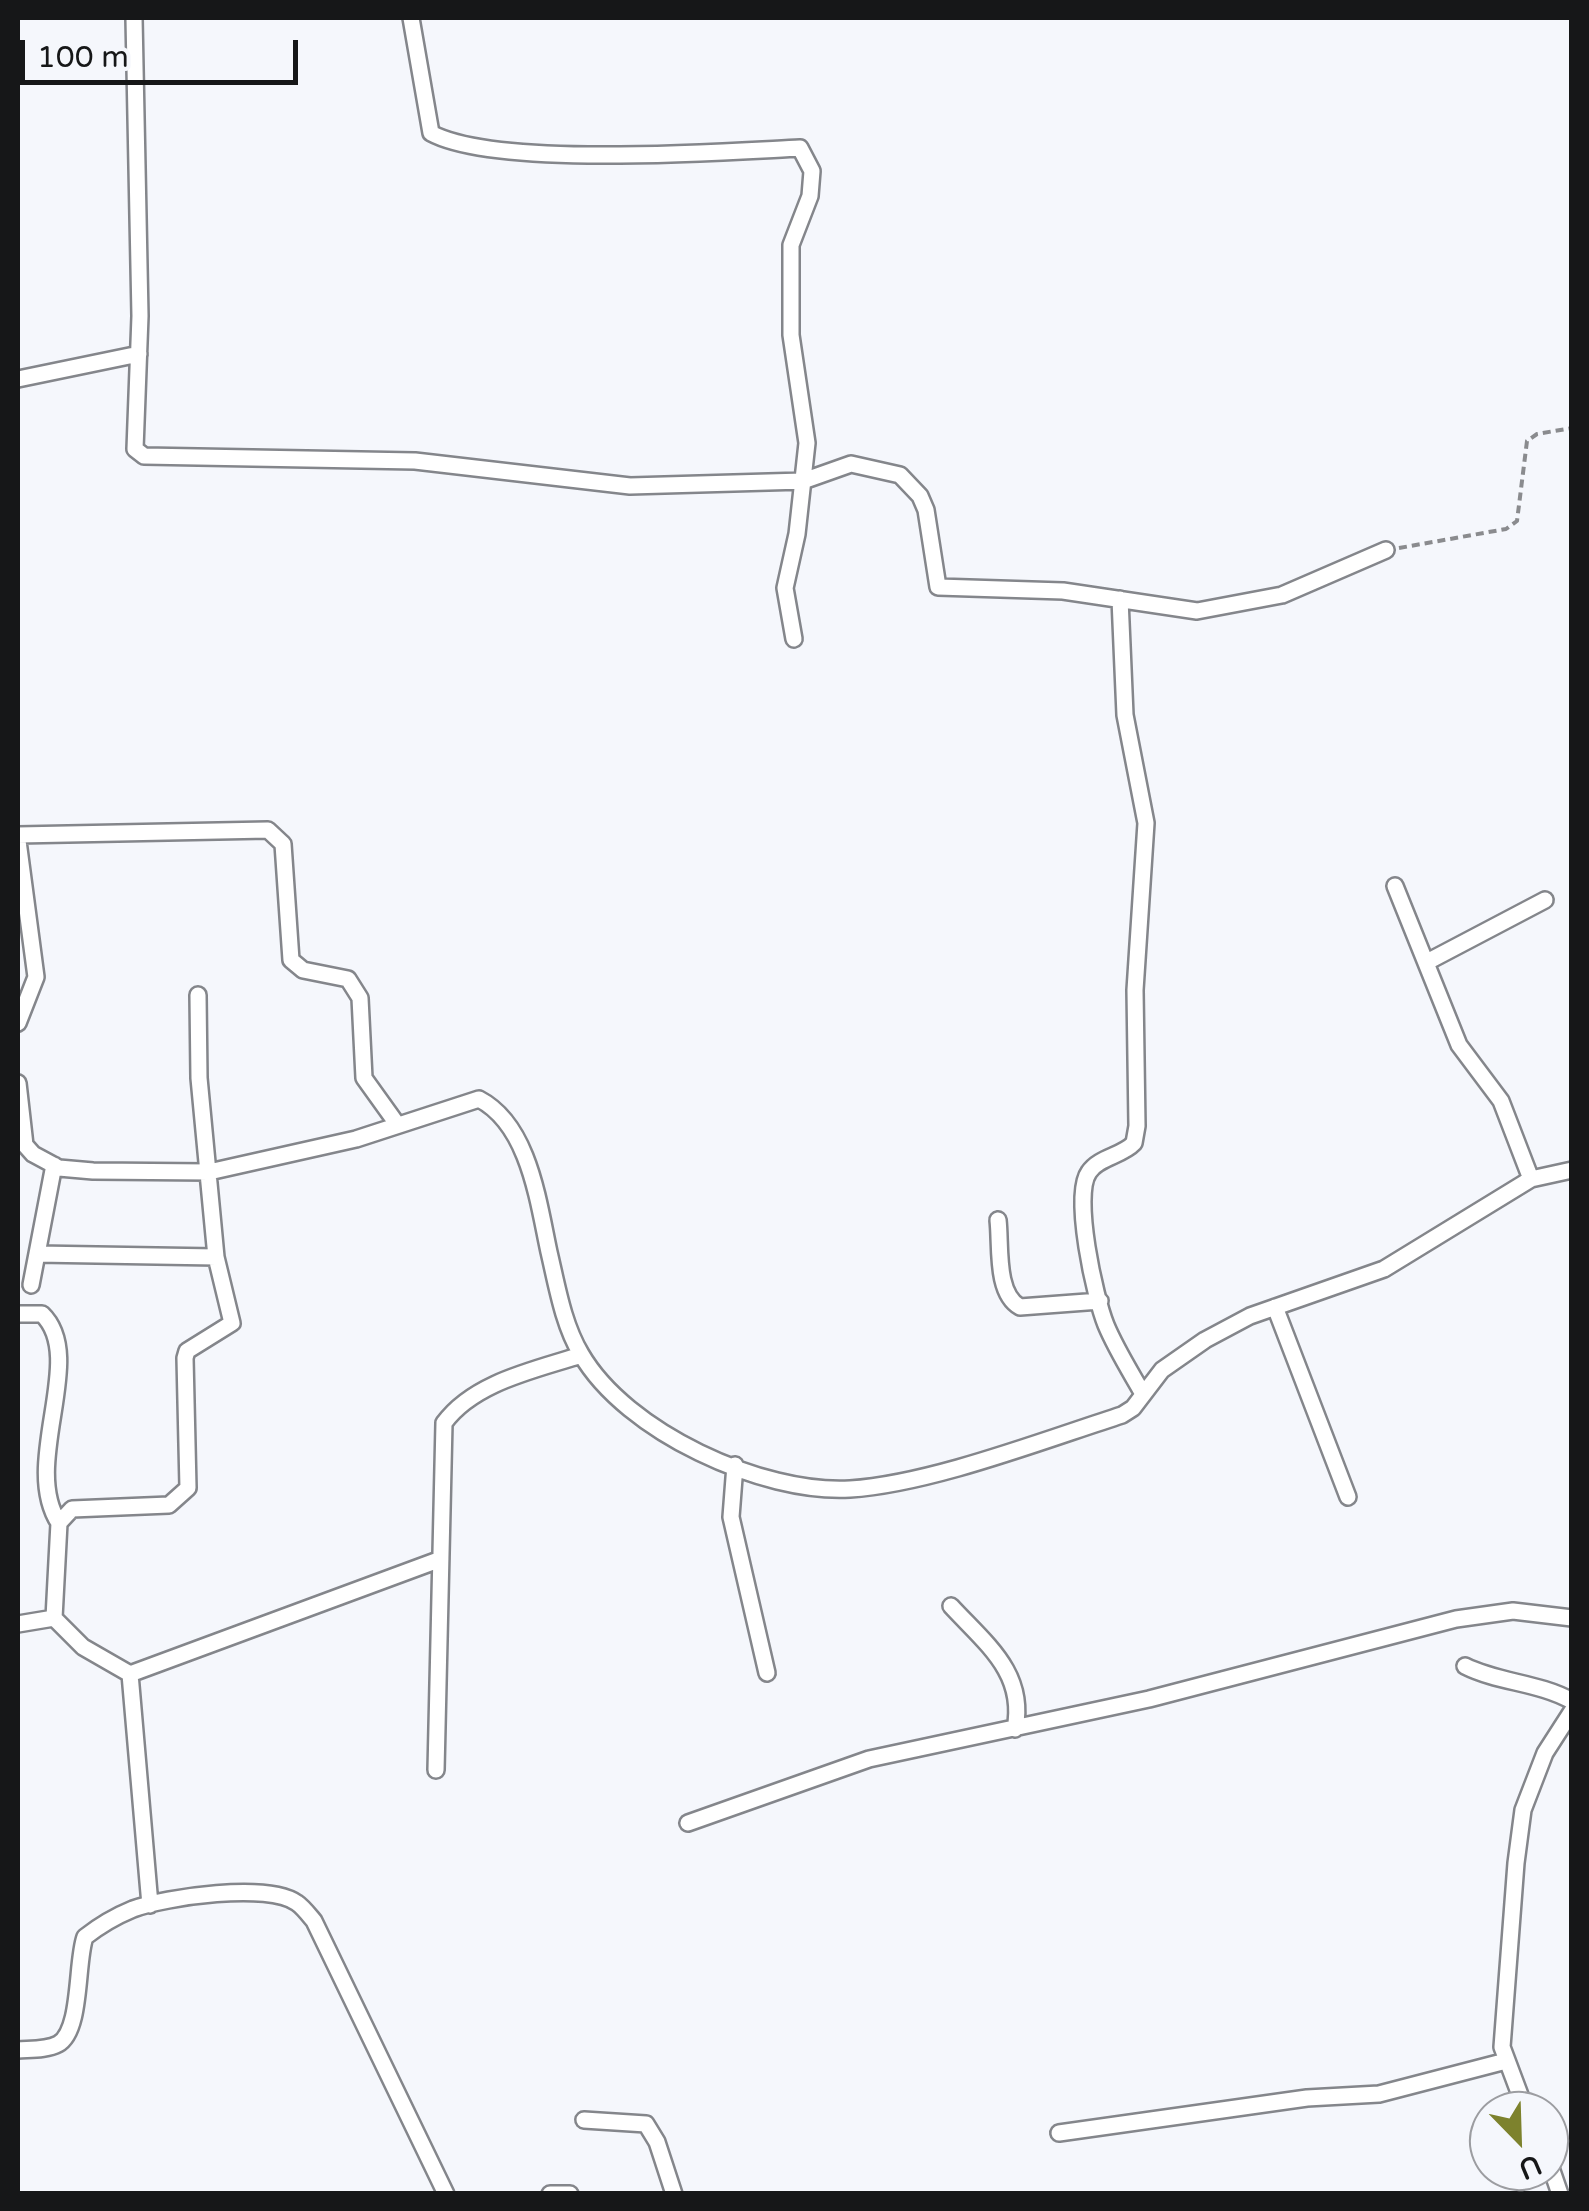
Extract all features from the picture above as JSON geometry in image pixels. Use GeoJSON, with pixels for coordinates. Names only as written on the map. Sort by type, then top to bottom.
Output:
{"type":"FeatureCollection","features":[{"type":"Feature","properties":{"kind":"street"},"geometry":{"type":"LineString","coordinates":[[134,18],[138,354],[135,449],[144,456],[414,461],[630,486],[803,481],[851,464],[900,474],[926,510],[938,587],[1063,591],[1197,611],[1282,595],[1386,550]]}},
{"type":"Feature","properties":{"kind":"street"},"geometry":{"type":"LineString","coordinates":[[411,18],[431,133],[454,145],[569,152],[800,148],[812,171],[810,196],[790,245],[791,335],[807,443],[785,588],[794,640]]}},
{"type":"Feature","properties":{"kind":"street"},"geometry":{"type":"LineString","coordinates":[[18,380],[138,354]]}},
{"type":"Feature","properties":{"kind":"street"},"geometry":{"type":"LineString","coordinates":[[1120,599],[1125,715],[1146,823],[1134,990],[1134,1143],[1099,1162],[1088,1172],[1082,1188],[1084,1225],[1104,1321],[1143,1394]]}},
{"type":"Feature","properties":{"kind":"street"},"geometry":{"type":"LineString","coordinates":[[18,1023],[36,977],[18,838],[268,830],[283,844],[291,960],[302,970],[348,979],[360,998],[364,1078],[397,1124]]}},
{"type":"Feature","properties":{"kind":"street"},"geometry":{"type":"LineString","coordinates":[[1395,886],[1459,1045],[1470,1066],[1501,1101],[1531,1179]]}},
{"type":"Feature","properties":{"kind":"street"},"geometry":{"type":"LineString","coordinates":[[1427,962],[1545,900]]}},
{"type":"Feature","properties":{"kind":"street"},"geometry":{"type":"LineString","coordinates":[[58,1523],[72,1508],[168,1504],[188,1488],[185,1358],[187,1351],[232,1324],[216,1256],[199,1078],[198,995]]}},
{"type":"Feature","properties":{"kind":"street"},"geometry":{"type":"LineString","coordinates":[[18,1083],[25,1144],[54,1165],[93,1170],[210,1172],[356,1139],[478,1099],[499,1110],[534,1186],[562,1308],[581,1355],[629,1409],[668,1438],[780,1480],[821,1487],[877,1486],[1122,1415],[1162,1370],[1205,1340],[1276,1307],[1384,1269],[1531,1179],[1572,1170]]}},
{"type":"Feature","properties":{"kind":"street"},"geometry":{"type":"LineString","coordinates":[[32,1285],[54,1165]]}},
{"type":"Feature","properties":{"kind":"street"},"geometry":{"type":"LineString","coordinates":[[998,1220],[1004,1288],[1013,1304],[1020,1307],[1100,1300]]}},
{"type":"Feature","properties":{"kind":"street"},"geometry":{"type":"LineString","coordinates":[[37,1254],[216,1256]]}},
{"type":"Feature","properties":{"kind":"street"},"geometry":{"type":"LineString","coordinates":[[1276,1307],[1348,1497]]}},
{"type":"Feature","properties":{"kind":"street"},"geometry":{"type":"LineString","coordinates":[[18,1314],[42,1314],[54,1335],[56,1380],[44,1462],[46,1490],[58,1523],[54,1618],[83,1647],[130,1674]]}},
{"type":"Feature","properties":{"kind":"street"},"geometry":{"type":"LineString","coordinates":[[436,1770],[444,1423],[454,1409],[477,1394],[513,1377],[581,1355]]}},
{"type":"Feature","properties":{"kind":"street"},"geometry":{"type":"LineString","coordinates":[[735,1464],[731,1517],[736,1551],[767,1673]]}},
{"type":"Feature","properties":{"kind":"street"},"geometry":{"type":"LineString","coordinates":[[130,1674],[441,1560]]}},
{"type":"Feature","properties":{"kind":"street"},"geometry":{"type":"LineString","coordinates":[[951,1606],[1008,1670],[1020,1704],[1015,1729]]}},
{"type":"Feature","properties":{"kind":"street"},"geometry":{"type":"LineString","coordinates":[[688,1823],[869,1759],[1238,1678],[1456,1619],[1513,1611],[1572,1618]]}},
{"type":"Feature","properties":{"kind":"street"},"geometry":{"type":"LineString","coordinates":[[18,1624],[54,1618]]}},
{"type":"Feature","properties":{"kind":"street"},"geometry":{"type":"LineString","coordinates":[[1465,1666],[1495,1678],[1534,1685],[1572,1701]]}},
{"type":"Feature","properties":{"kind":"street"},"geometry":{"type":"LineString","coordinates":[[130,1674],[150,1905]]}},
{"type":"Feature","properties":{"kind":"street"},"geometry":{"type":"LineString","coordinates":[[1518,2091],[1506,2061],[1501,2009],[1523,1810],[1544,1753],[1572,1711]]}},
{"type":"Feature","properties":{"kind":"street"},"geometry":{"type":"LineString","coordinates":[[18,2050],[60,2043],[77,1999],[85,1937],[150,1905],[254,1893],[297,1903],[322,1938],[446,2194]]}},
{"type":"Feature","properties":{"kind":"street"},"geometry":{"type":"LineString","coordinates":[[1059,2133],[1307,2098],[1379,2094],[1506,2061]]}},
{"type":"Feature","properties":{"kind":"street"},"geometry":{"type":"LineString","coordinates":[[584,2120],[636,2120],[646,2124],[657,2142],[674,2194]]}},
{"type":"Feature","properties":{"kind":"street"},"geometry":{"type":"LineString","coordinates":[[550,2194],[570,2194]]}},
{"type":"Feature","properties":{"kind":"path"},"geometry":{"type":"LineString","coordinates":[[1386,550],[1506,528],[1517,522],[1522,509],[1527,441],[1538,434],[1572,428]]}}]}
